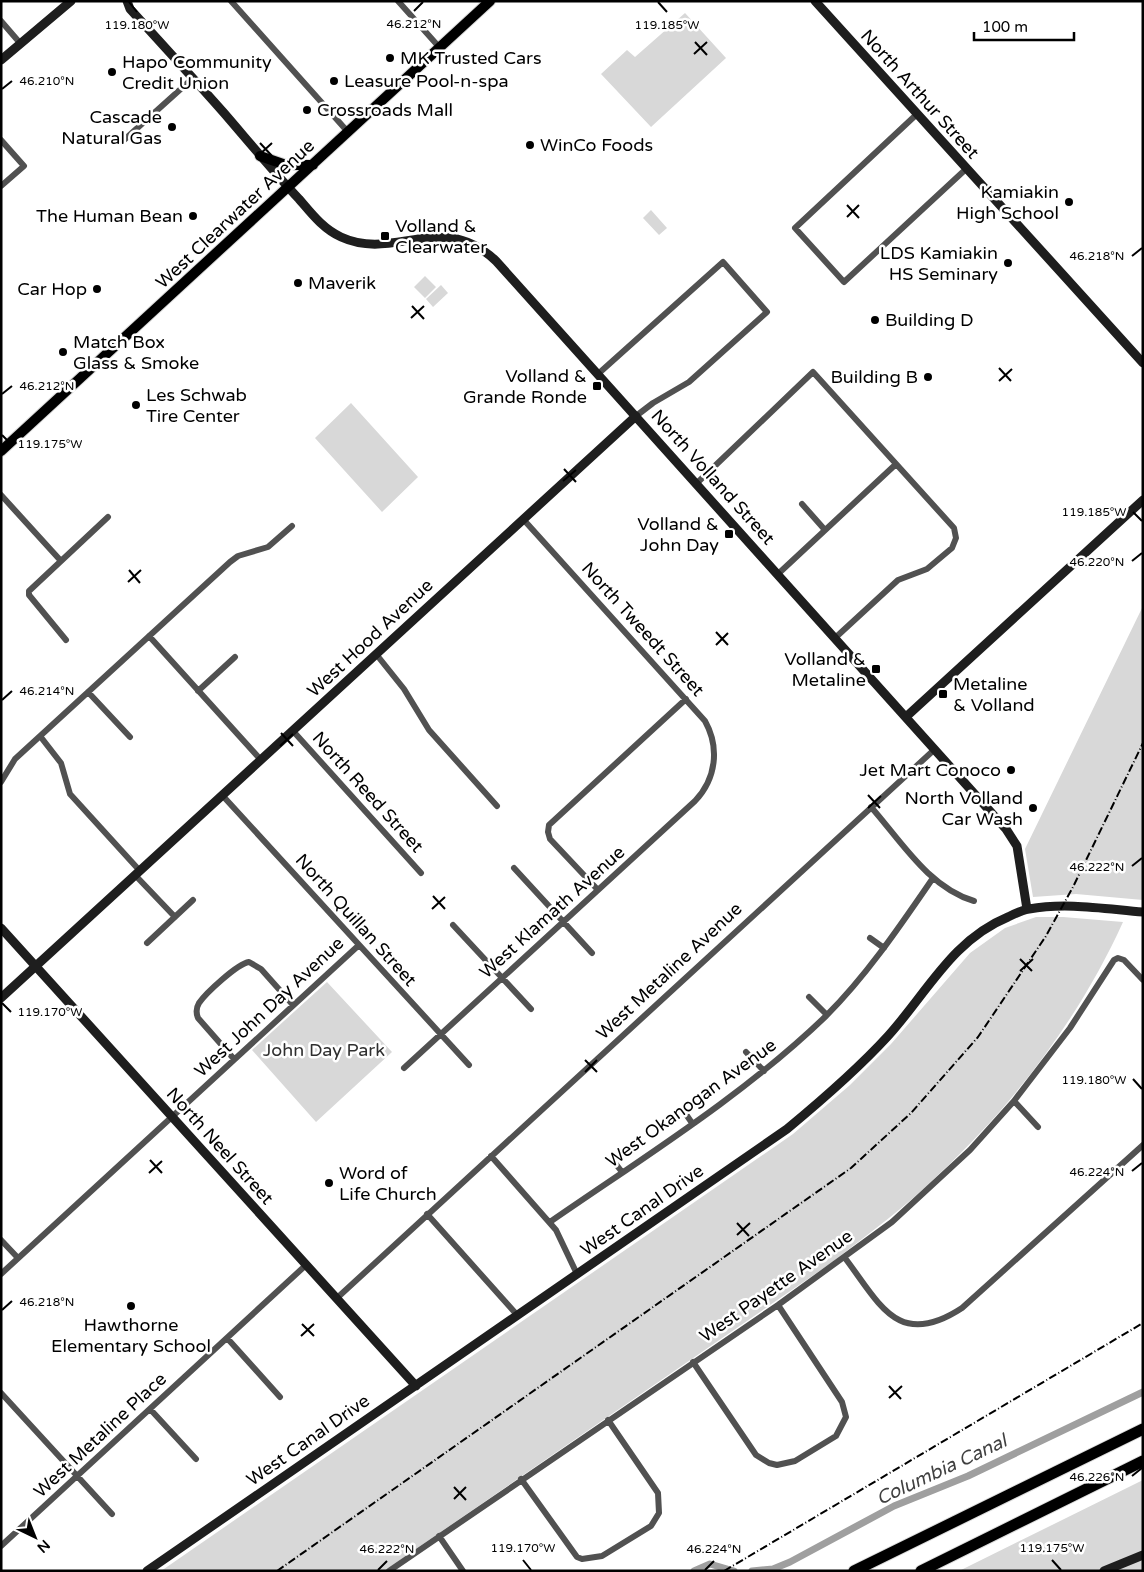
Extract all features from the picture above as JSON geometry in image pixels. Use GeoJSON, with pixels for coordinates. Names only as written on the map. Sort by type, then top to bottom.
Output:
{"type":"FeatureCollection","features":[{"type":"Feature","properties":{"kind":"highway"},"geometry":{"type":"LineString","coordinates":[[854,1571],[1143,1429]]}},
{"type":"Feature","properties":{"kind":"highway"},"geometry":{"type":"LineString","coordinates":[[921,1571],[1143,1461]]}},
{"type":"Feature","properties":{"kind":"main road","name":"West Clearwater Avenue"},"geometry":{"type":"LineString","coordinates":[[1,451],[490,1]]}},
{"type":"Feature","properties":{"kind":"main road"},"geometry":{"type":"LineString","coordinates":[[260,156],[286,166],[313,165]]}},
{"type":"Feature","properties":{"kind":"street"},"geometry":{"type":"LineString","coordinates":[[40,25],[62,1]]}},
{"type":"Feature","properties":{"kind":"street"},"geometry":{"type":"LineString","coordinates":[[1,60],[40,25],[71,1]]}},
{"type":"Feature","properties":{"kind":"street","name":"North Volland Street"},"geometry":{"type":"LineString","coordinates":[[119,1],[128,5],[288,188],[322,224],[342,238],[364,243],[382,244],[418,237],[447,237],[466,242],[496,260],[907,716],[1015,841],[1027,909]]}},
{"type":"Feature","properties":{"kind":"street"},"geometry":{"type":"LineString","coordinates":[[232,1],[348,132]]}},
{"type":"Feature","properties":{"kind":"street"},"geometry":{"type":"LineString","coordinates":[[398,1],[440,48]]}},
{"type":"Feature","properties":{"kind":"street","name":"North Arthur Street"},"geometry":{"type":"LineString","coordinates":[[815,1],[1143,363]]}},
{"type":"Feature","properties":{"kind":"street"},"geometry":{"type":"LineString","coordinates":[[1,21],[20,43]]}},
{"type":"Feature","properties":{"kind":"street"},"geometry":{"type":"LineString","coordinates":[[124,140],[193,78]]}},
{"type":"Feature","properties":{"kind":"street"},"geometry":{"type":"LineString","coordinates":[[917,114],[795,228],[844,282],[966,169]]}},
{"type":"Feature","properties":{"kind":"street"},"geometry":{"type":"LineString","coordinates":[[1,140],[24,166],[1,186]]}},
{"type":"Feature","properties":{"kind":"street","name":"West Hood Avenue"},"geometry":{"type":"LineString","coordinates":[[1,998],[636,416],[653,403],[689,382],[767,312],[723,262],[598,374]]}},
{"type":"Feature","properties":{"kind":"street"},"geometry":{"type":"LineString","coordinates":[[696,483],[813,372],[895,465],[954,528],[956,538],[952,548],[932,566],[898,580],[836,638]]}},
{"type":"Feature","properties":{"kind":"street"},"geometry":{"type":"LineString","coordinates":[[778,574],[895,465]]}},
{"type":"Feature","properties":{"kind":"street"},"geometry":{"type":"LineString","coordinates":[[1,495],[61,561]]}},
{"type":"Feature","properties":{"kind":"street"},"geometry":{"type":"LineString","coordinates":[[907,716],[1143,500]]}},
{"type":"Feature","properties":{"kind":"street"},"geometry":{"type":"LineString","coordinates":[[802,504],[825,530]]}},
{"type":"Feature","properties":{"kind":"street"},"geometry":{"type":"LineString","coordinates":[[66,640],[29,595],[31,588],[108,517]]}},
{"type":"Feature","properties":{"kind":"street","name":"North Tweedt Street"},"geometry":{"type":"LineString","coordinates":[[523,519],[705,721],[711,734],[714,752],[713,772]]}},
{"type":"Feature","properties":{"kind":"street"},"geometry":{"type":"LineString","coordinates":[[1,782],[10,765],[40,736],[230,562],[238,556],[268,547],[292,526]]}},
{"type":"Feature","properties":{"kind":"street"},"geometry":{"type":"LineString","coordinates":[[149,636],[261,760]]}},
{"type":"Feature","properties":{"kind":"street"},"geometry":{"type":"LineString","coordinates":[[376,654],[404,688],[429,730],[497,806]]}},
{"type":"Feature","properties":{"kind":"street"},"geometry":{"type":"LineString","coordinates":[[198,690],[235,657]]}},
{"type":"Feature","properties":{"kind":"street"},"geometry":{"type":"LineString","coordinates":[[88,692],[130,737]]}},
{"type":"Feature","properties":{"kind":"street"},"geometry":{"type":"LineString","coordinates":[[598,890],[550,839],[548,832],[551,823],[686,699]]}},
{"type":"Feature","properties":{"kind":"street","name":"North Reed Street"},"geometry":{"type":"LineString","coordinates":[[293,731],[420,874]]}},
{"type":"Feature","properties":{"kind":"street"},"geometry":{"type":"LineString","coordinates":[[40,736],[57,755],[70,794],[175,917]]}},
{"type":"Feature","properties":{"kind":"street","name":"West Metaline Avenue"},"geometry":{"type":"LineString","coordinates":[[336,1298],[935,749]]}},
{"type":"Feature","properties":{"kind":"street","name":"West Klamath Avenue"},"geometry":{"type":"LineString","coordinates":[[404,1068],[694,801],[705,789],[713,772]]}},
{"type":"Feature","properties":{"kind":"street","name":"North Quillan Street"},"geometry":{"type":"LineString","coordinates":[[222,796],[469,1065]]}},
{"type":"Feature","properties":{"kind":"street"},"geometry":{"type":"LineString","coordinates":[[872,807],[933,878],[963,898],[974,901]]}},
{"type":"Feature","properties":{"kind":"street"},"geometry":{"type":"LineString","coordinates":[[514,868],[592,953]]}},
{"type":"Feature","properties":{"kind":"street","name":"West Okanogan Avenue"},"geometry":{"type":"LineString","coordinates":[[550,1222],[764,1072],[827,1014],[884,948],[933,878]]}},
{"type":"Feature","properties":{"kind":"street"},"geometry":{"type":"LineString","coordinates":[[147,943],[193,900]]}},
{"type":"Feature","properties":{"kind":"street","name":"West Canal Drive"},"geometry":{"type":"LineString","coordinates":[[148,1571],[760,1148],[810,1110],[888,1036],[955,952],[994,923],[1027,909],[1057,905],[1143,912]]}},
{"type":"Feature","properties":{"kind":"street"},"geometry":{"type":"LineString","coordinates":[[453,925],[531,1009]]}},
{"type":"Feature","properties":{"kind":"street","name":"North Neel Street"},"geometry":{"type":"LineString","coordinates":[[1,928],[416,1386]]}},
{"type":"Feature","properties":{"kind":"street"},"geometry":{"type":"LineString","coordinates":[[870,938],[884,948]]}},
{"type":"Feature","properties":{"kind":"street","name":"West John Day Avenue"},"geometry":{"type":"LineString","coordinates":[[1,1274],[359,945]]}},
{"type":"Feature","properties":{"kind":"street","name":"West Payette Avenue"},"geometry":{"type":"LineString","coordinates":[[389,1571],[845,1258],[892,1222],[970,1150],[1014,1101],[1070,1028],[1110,964],[1118,958],[1124,960],[1143,980]]}},
{"type":"Feature","properties":{"kind":"street"},"geometry":{"type":"LineString","coordinates":[[234,1059],[198,1018],[196,1011],[198,1004],[239,966],[249,962],[257,965],[294,1005]]}},
{"type":"Feature","properties":{"kind":"street"},"geometry":{"type":"LineString","coordinates":[[809,997],[827,1014]]}},
{"type":"Feature","properties":{"kind":"street"},"geometry":{"type":"LineString","coordinates":[[746,1052],[764,1072]]}},
{"type":"Feature","properties":{"kind":"street"},"geometry":{"type":"LineString","coordinates":[[1014,1101],[1038,1127]]}},
{"type":"Feature","properties":{"kind":"street"},"geometry":{"type":"LineString","coordinates":[[683,1110],[692,1123]]}},
{"type":"Feature","properties":{"kind":"street"},"geometry":{"type":"LineString","coordinates":[[845,1258],[893,1317],[909,1325],[920,1325],[948,1317],[962,1308],[1143,1145]]}},
{"type":"Feature","properties":{"kind":"street"},"geometry":{"type":"LineString","coordinates":[[491,1156],[556,1230],[577,1274]]}},
{"type":"Feature","properties":{"kind":"street"},"geometry":{"type":"LineString","coordinates":[[615,1163],[622,1172]]}},
{"type":"Feature","properties":{"kind":"street"},"geometry":{"type":"LineString","coordinates":[[427,1214],[518,1316]]}},
{"type":"Feature","properties":{"kind":"street"},"geometry":{"type":"LineString","coordinates":[[1,1240],[18,1258]]}},
{"type":"Feature","properties":{"kind":"street","name":"West Metaline Place"},"geometry":{"type":"LineString","coordinates":[[1,1546],[306,1265]]}},
{"type":"Feature","properties":{"kind":"street"},"geometry":{"type":"LineString","coordinates":[[693,1362],[756,1455],[769,1464],[777,1465],[795,1461],[836,1436],[846,1417],[842,1402],[778,1304]]}},
{"type":"Feature","properties":{"kind":"street"},"geometry":{"type":"LineString","coordinates":[[227,1338],[280,1396]]}},
{"type":"Feature","properties":{"kind":"street"},"geometry":{"type":"LineString","coordinates":[[1,1393],[112,1514]]}},
{"type":"Feature","properties":{"kind":"street"},"geometry":{"type":"LineString","coordinates":[[150,1409],[196,1458]]}},
{"type":"Feature","properties":{"kind":"street"},"geometry":{"type":"LineString","coordinates":[[521,1479],[577,1557],[582,1559],[602,1556],[644,1531],[651,1526],[659,1513],[658,1493],[608,1420]]}},
{"type":"Feature","properties":{"kind":"street"},"geometry":{"type":"LineString","coordinates":[[439,1536],[464,1571]]}},
{"type":"Feature","properties":{"kind":"street"},"geometry":{"type":"LineString","coordinates":[[1104,1571],[1143,1555]]}},
{"type":"Feature","properties":{"kind":"green space"},"geometry":{"type":"Polygon","coordinates":[[[685,13],[726,58],[651,127],[601,74],[627,50],[635,57],[685,13]]]}},
{"type":"Feature","properties":{"kind":"green space"},"geometry":{"type":"Polygon","coordinates":[[[651,210],[667,228],[659,235],[643,218],[651,210]]]}},
{"type":"Feature","properties":{"kind":"green space"},"geometry":{"type":"Polygon","coordinates":[[[425,276],[436,287],[425,298],[414,287],[425,276]]]}},
{"type":"Feature","properties":{"kind":"green space"},"geometry":{"type":"Polygon","coordinates":[[[441,285],[448,293],[433,307],[426,299],[441,285]]]}},
{"type":"Feature","properties":{"kind":"green space"},"geometry":{"type":"Polygon","coordinates":[[[351,403],[418,477],[382,512],[315,438],[351,403]]]}},
{"type":"Feature","properties":{"kind":"green space"},"geometry":{"type":"Polygon","coordinates":[[[1143,606],[1143,900],[1076,894],[1033,897],[1025,849],[1143,606]]]}},
{"type":"Feature","properties":{"kind":"green space"},"geometry":{"type":"Polygon","coordinates":[[[1036,917],[1063,917],[1123,922],[1106,957],[1066,1025],[994,1118],[967,1147],[913,1198],[831,1263],[384,1571],[161,1571],[793,1134],[850,1085],[891,1044],[970,953],[1005,928],[1036,917]]]}},
{"type":"Feature","properties":{"kind":"green space","name":"John Day Park"},"geometry":{"type":"Polygon","coordinates":[[[327,982],[392,1052],[316,1122],[252,1050],[327,982]]]}},
{"type":"Feature","properties":{"kind":"green space"},"geometry":{"type":"Polygon","coordinates":[[[1143,1480],[1143,1571],[959,1571],[1143,1480]]]}},
{"type":"Feature","properties":{"kind":"waterway","name":"Columbia Canal"},"geometry":{"type":"LineString","coordinates":[[752,1571],[773,1569],[790,1562],[894,1506],[968,1476],[1143,1392]]}},
{"type":"Feature","properties":{"kind":"waterway","name":"Columbia Canal"},"geometry":{"type":"LineString","coordinates":[[694,1571],[710,1564],[734,1571]]}},
{"type":"Feature","properties":{"kind":"railway"},"geometry":{"type":"LineString","coordinates":[[277,1571],[851,1168],[911,1113],[978,1037],[1046,936],[1073,887],[1143,743]]}},
{"type":"Feature","properties":{"kind":"railway"},"geometry":{"type":"LineString","coordinates":[[724,1571],[1143,1323]]}},
{"type":"Feature","properties":{"kind":"place","name":"MK Trusted Cars"},"geometry":{"type":"Point","coordinates":[390,58]}},
{"type":"Feature","properties":{"kind":"place","name":"Hapo Community Credit Union"},"geometry":{"type":"Point","coordinates":[112,72]}},
{"type":"Feature","properties":{"kind":"place","name":"Leasure Pool-n-spa"},"geometry":{"type":"Point","coordinates":[334,81]}},
{"type":"Feature","properties":{"kind":"place","name":"Crossroads Mall"},"geometry":{"type":"Point","coordinates":[307,110]}},
{"type":"Feature","properties":{"kind":"place","name":"Cascade Natural Gas"},"geometry":{"type":"Point","coordinates":[172,127]}},
{"type":"Feature","properties":{"kind":"place","name":"WinCo Foods"},"geometry":{"type":"Point","coordinates":[530,145]}},
{"type":"Feature","properties":{"kind":"place","name":"Kamiakin High School"},"geometry":{"type":"Point","coordinates":[1069,202]}},
{"type":"Feature","properties":{"kind":"place","name":"The Human Bean"},"geometry":{"type":"Point","coordinates":[193,216]}},
{"type":"Feature","properties":{"kind":"place","name":"Volland & Clearwater"},"geometry":{"type":"Point","coordinates":[385,236]}},
{"type":"Feature","properties":{"kind":"place","name":"LDS Kamiakin HS Seminary"},"geometry":{"type":"Point","coordinates":[1008,263]}},
{"type":"Feature","properties":{"kind":"place","name":"Maverik"},"geometry":{"type":"Point","coordinates":[298,283]}},
{"type":"Feature","properties":{"kind":"place","name":"Car Hop"},"geometry":{"type":"Point","coordinates":[97,289]}},
{"type":"Feature","properties":{"kind":"place","name":"Building D"},"geometry":{"type":"Point","coordinates":[875,320]}},
{"type":"Feature","properties":{"kind":"place","name":"Match Box Glass & Smoke"},"geometry":{"type":"Point","coordinates":[63,352]}},
{"type":"Feature","properties":{"kind":"place","name":"Building B"},"geometry":{"type":"Point","coordinates":[928,377]}},
{"type":"Feature","properties":{"kind":"place","name":"Volland & Grande Ronde"},"geometry":{"type":"Point","coordinates":[597,386]}},
{"type":"Feature","properties":{"kind":"place","name":"Les Schwab Tire Center"},"geometry":{"type":"Point","coordinates":[136,405]}},
{"type":"Feature","properties":{"kind":"place","name":"Volland & John Day"},"geometry":{"type":"Point","coordinates":[729,534]}},
{"type":"Feature","properties":{"kind":"place","name":"Volland & Metaline"},"geometry":{"type":"Point","coordinates":[876,669]}},
{"type":"Feature","properties":{"kind":"place","name":"Metaline & Volland"},"geometry":{"type":"Point","coordinates":[943,694]}},
{"type":"Feature","properties":{"kind":"place","name":"Jet Mart Conoco"},"geometry":{"type":"Point","coordinates":[1011,770]}},
{"type":"Feature","properties":{"kind":"place","name":"North Volland Car Wash"},"geometry":{"type":"Point","coordinates":[1033,808]}},
{"type":"Feature","properties":{"kind":"place","name":"Word of Life Church"},"geometry":{"type":"Point","coordinates":[329,1183]}},
{"type":"Feature","properties":{"kind":"place","name":"Hawthorne Elementary School"},"geometry":{"type":"Point","coordinates":[131,1306]}}]}
